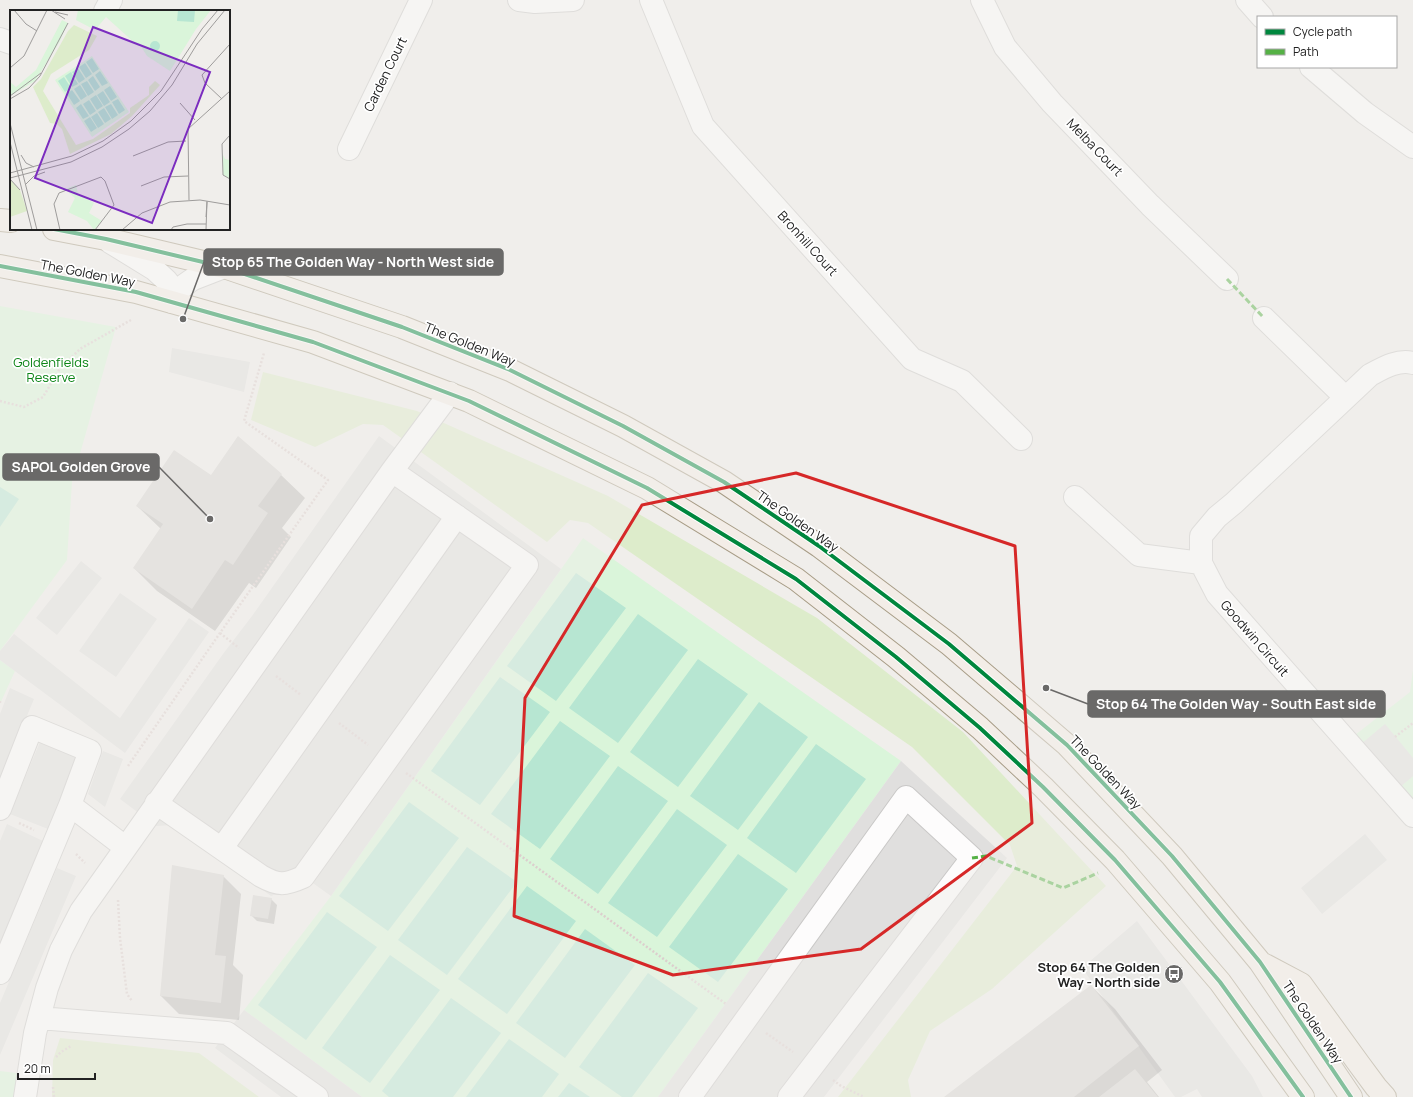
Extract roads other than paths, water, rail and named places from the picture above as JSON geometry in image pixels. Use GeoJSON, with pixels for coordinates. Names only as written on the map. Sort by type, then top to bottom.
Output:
{"type":"FeatureCollection","features":[{"type":"Feature","properties":{"kind":"main road"},"geometry":{"type":"LineString","coordinates":[[0,220],[10,221]]}},
{"type":"Feature","properties":{"kind":"main road","name":"The Golden Way"},"geometry":{"type":"LineString","coordinates":[[59,230],[106,239],[224,267],[402,327],[510,370],[623,426],[730,486],[819,546],[949,644],[1067,745],[1172,856],[1260,962],[1352,1097]]}},
{"type":"Feature","properties":{"kind":"main road","name":"The Golden Way"},"geometry":{"type":"LineString","coordinates":[[0,266],[136,292],[313,342],[469,400],[647,488],[796,579],[896,657],[980,728],[1043,787],[1115,860],[1220,982],[1303,1097]]}},
{"type":"Feature","properties":{"kind":"main road"},"geometry":{"type":"LineString","coordinates":[[1260,962],[1301,984],[1358,1064],[1385,1097]]}},
{"type":"Feature","properties":{"kind":"street"},"geometry":{"type":"LineString","coordinates":[[106,10],[111,0]]}},
{"type":"Feature","properties":{"kind":"street","name":"Carden Court"},"geometry":{"type":"LineString","coordinates":[[349,148],[421,0]]}},
{"type":"Feature","properties":{"kind":"street"},"geometry":{"type":"LineString","coordinates":[[519,0],[535,2],[573,0]]}},
{"type":"Feature","properties":{"kind":"street","name":"Bronhill Court"},"geometry":{"type":"LineString","coordinates":[[651,0],[703,126],[912,359],[962,381],[1021,439]]}},
{"type":"Feature","properties":{"kind":"street","name":"Melba Court"},"geometry":{"type":"LineString","coordinates":[[982,0],[1005,48],[1052,103],[1150,205],[1227,279]]}},
{"type":"Feature","properties":{"kind":"street"},"geometry":{"type":"LineString","coordinates":[[1247,0],[1261,16]]}},
{"type":"Feature","properties":{"kind":"street"},"geometry":{"type":"LineString","coordinates":[[0,39],[10,43]]}},
{"type":"Feature","properties":{"kind":"street"},"geometry":{"type":"LineString","coordinates":[[1312,68],[1365,113],[1413,147]]}},
{"type":"Feature","properties":{"kind":"street"},"geometry":{"type":"LineString","coordinates":[[106,239],[154,269],[167,282],[172,302]]}},
{"type":"Feature","properties":{"kind":"street"},"geometry":{"type":"LineString","coordinates":[[172,302],[183,286],[193,279],[224,267]]}},
{"type":"Feature","properties":{"kind":"street"},"geometry":{"type":"LineString","coordinates":[[1264,318],[1344,397]]}},
{"type":"Feature","properties":{"kind":"street","name":"Goodwin Circuit"},"geometry":{"type":"LineString","coordinates":[[1413,363],[1408,361],[1389,364],[1370,375],[1344,397],[1234,503],[1216,517],[1202,536],[1201,563],[1216,594],[1413,816]]}},
{"type":"Feature","properties":{"kind":"street"},"geometry":{"type":"LineString","coordinates":[[25,1097],[35,1033],[47,988],[61,950],[81,911],[256,661],[392,471],[450,393]]}},
{"type":"Feature","properties":{"kind":"street"},"geometry":{"type":"LineString","coordinates":[[156,803],[274,883],[290,883],[303,877],[527,565],[392,471]]}},
{"type":"Feature","properties":{"kind":"street"},"geometry":{"type":"LineString","coordinates":[[1075,497],[1139,555],[1201,563]]}},
{"type":"Feature","properties":{"kind":"street"},"geometry":{"type":"LineString","coordinates":[[222,848],[457,516]]}},
{"type":"Feature","properties":{"kind":"street"},"geometry":{"type":"LineString","coordinates":[[0,973],[56,840],[90,751],[32,727],[7,815]]}},
{"type":"Feature","properties":{"kind":"street"},"geometry":{"type":"LineString","coordinates":[[690,1097],[906,797],[972,858],[789,1097]]}},
{"type":"Feature","properties":{"kind":"street"},"geometry":{"type":"LineString","coordinates":[[70,804],[125,847]]}},
{"type":"Feature","properties":{"kind":"street"},"geometry":{"type":"LineString","coordinates":[[39,1018],[227,1033],[317,1097]]}},
{"type":"Feature","properties":{"kind":"place","name":"Stop 65 The Golden Way - North West side"},"geometry":{"type":"Point","coordinates":[183,319]}},
{"type":"Feature","properties":{"kind":"place","name":"SAPOL Golden Grove"},"geometry":{"type":"Point","coordinates":[210,519]}},
{"type":"Feature","properties":{"kind":"place","name":"Stop 64 The Golden Way - South East side"},"geometry":{"type":"Point","coordinates":[1046,688]}},
{"type":"Feature","properties":{"kind":"place","name":"Stop 64 The Golden Way - North side"},"geometry":{"type":"Point","coordinates":[1174,974]}},
{"type":"Feature","properties":{"kind":"park label","name":"Goldenfields Reserve"},"geometry":{"type":"Point","coordinates":[51,370]}}]}
